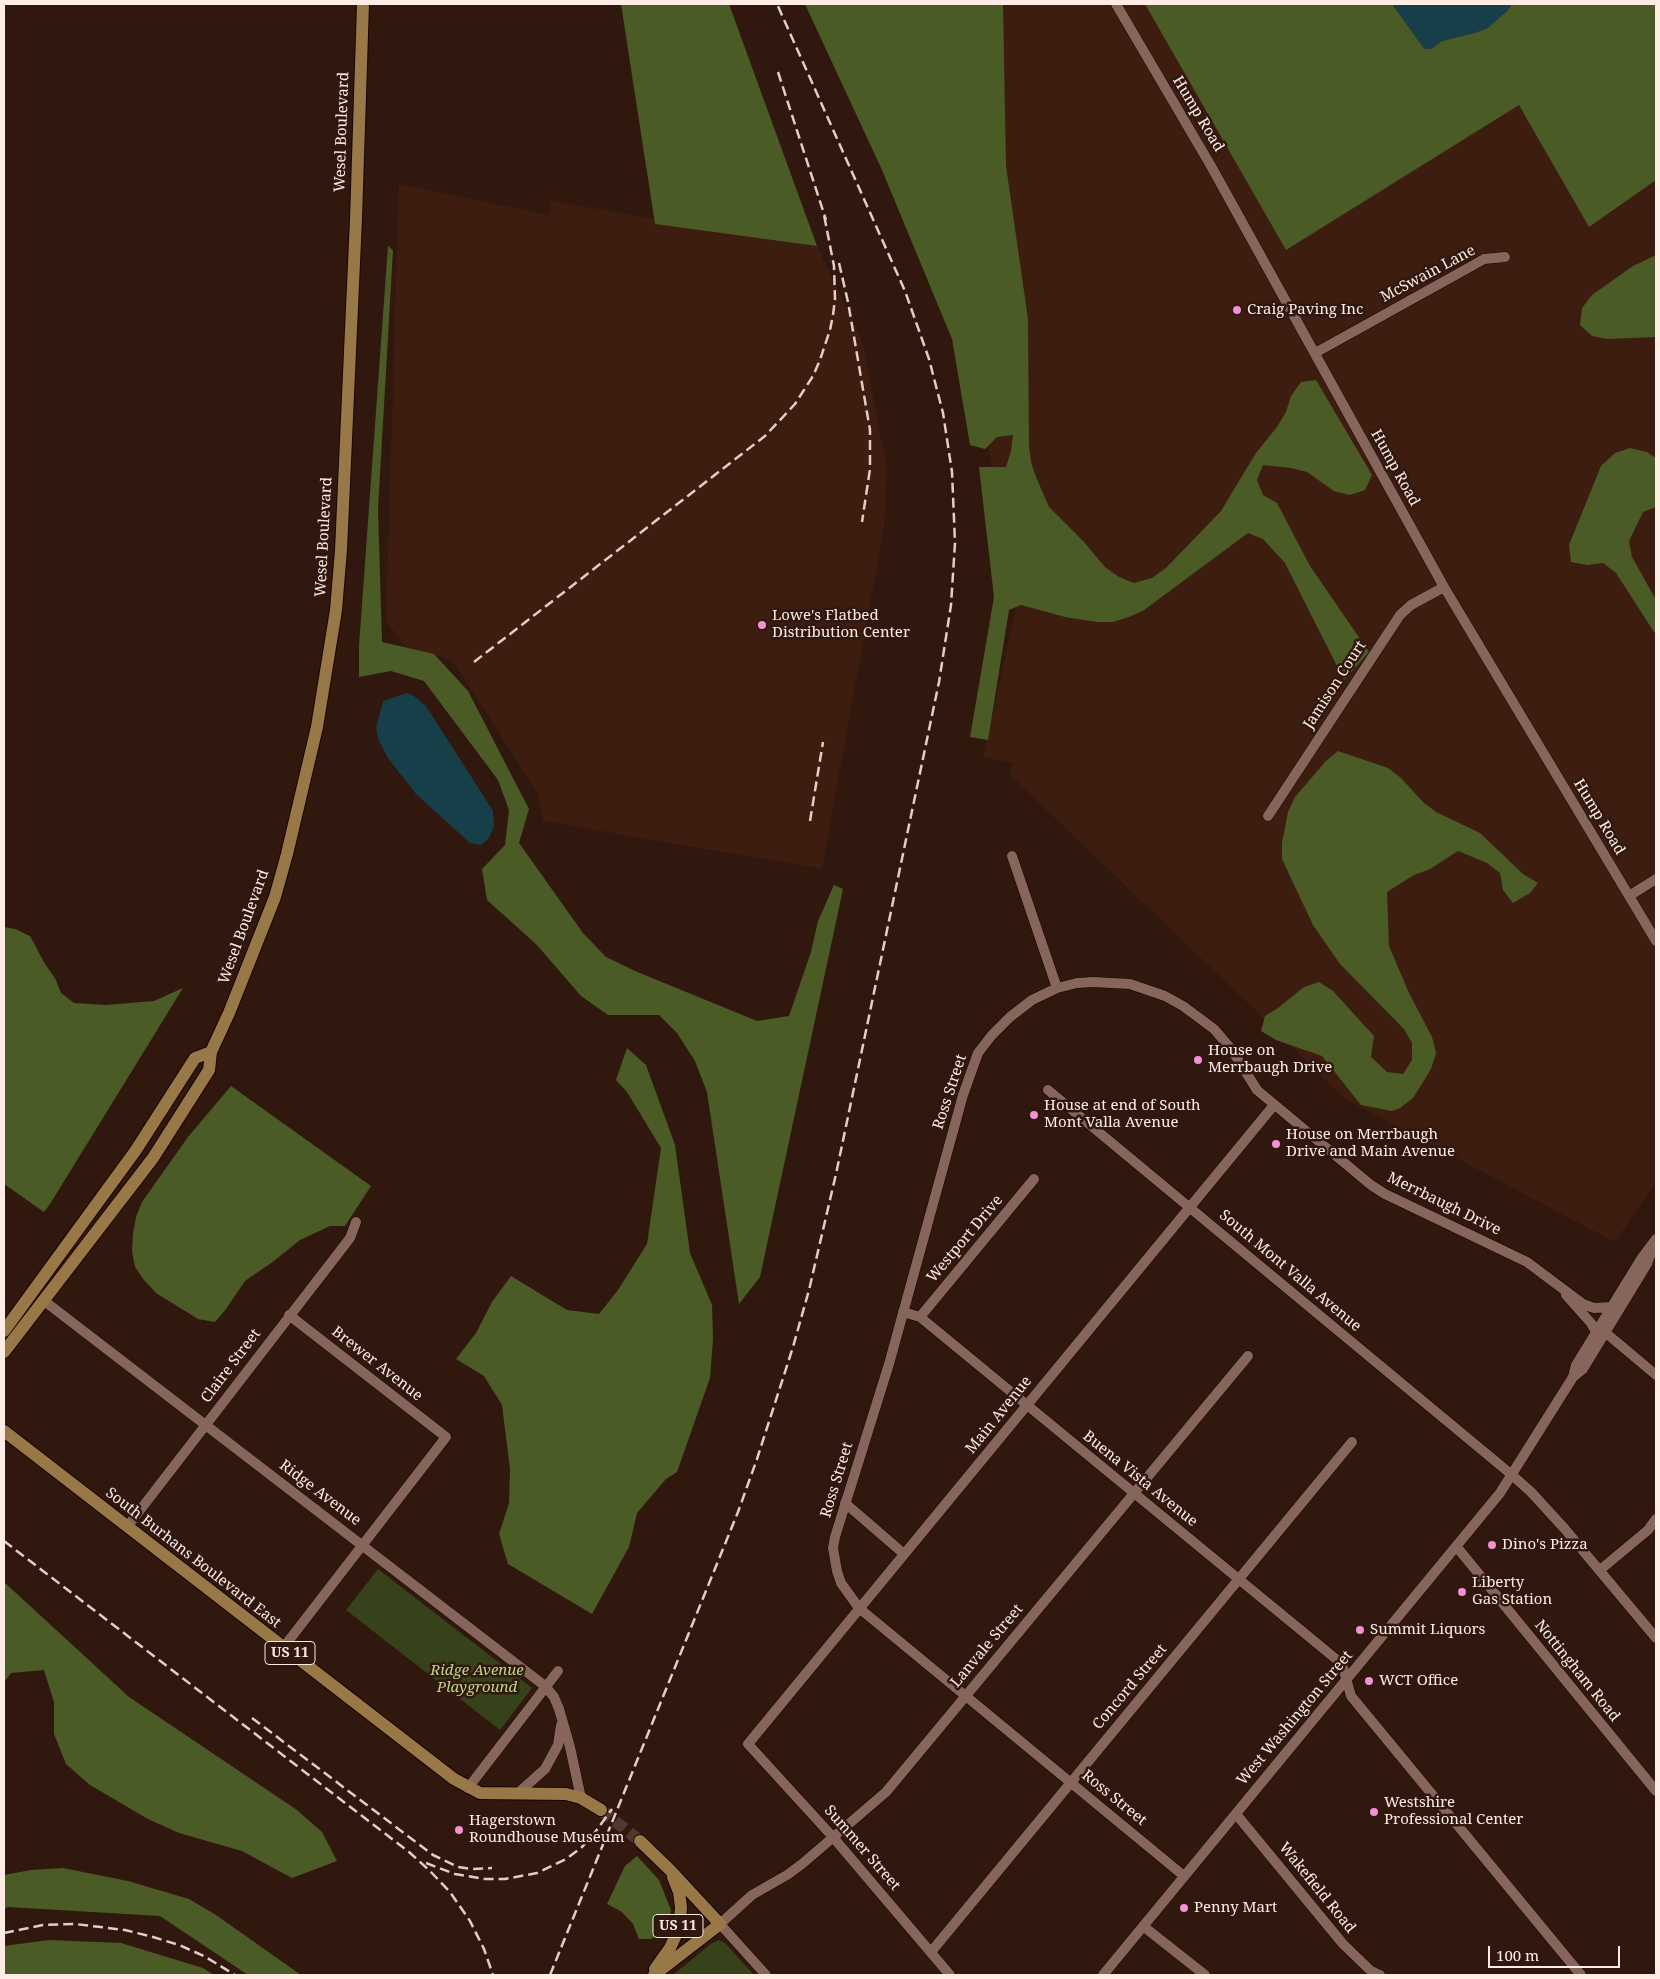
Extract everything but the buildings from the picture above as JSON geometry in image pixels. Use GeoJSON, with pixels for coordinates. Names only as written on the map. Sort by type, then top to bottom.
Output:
{"type":"FeatureCollection","features":[{"type":"Feature","properties":{"kind":"main road","name":"Wesel Boulevard"},"geometry":{"type":"LineString","coordinates":[[4,1352],[153,1158],[209,1070],[211,1052],[229,1013],[275,897],[317,727],[335,619],[343,511],[363,4]]}},
{"type":"Feature","properties":{"kind":"main road"},"geometry":{"type":"LineString","coordinates":[[4,1332],[136,1150],[196,1058],[211,1052]]}},
{"type":"Feature","properties":{"kind":"main road","name":"South Burhans Boulevard East"},"geometry":{"type":"LineString","coordinates":[[4,1431],[454,1780],[480,1793],[516,1795],[566,1794],[581,1798],[601,1810]]}},
{"type":"Feature","properties":{"kind":"main road","name":"US 11"},"geometry":{"type":"LineString","coordinates":[[640,1841],[720,1924],[654,1975]]}},
{"type":"Feature","properties":{"kind":"main road","name":"US 11"},"geometry":{"type":"LineString","coordinates":[[649,1975],[670,1948],[680,1920],[679,1892],[670,1870]]}},
{"type":"Feature","properties":{"kind":"street","name":"Hump Road"},"geometry":{"type":"LineString","coordinates":[[1116,4],[1211,166],[1444,587],[1656,941]]}},
{"type":"Feature","properties":{"kind":"street","name":"McSwain Lane"},"geometry":{"type":"LineString","coordinates":[[1315,353],[1470,267],[1484,260],[1505,256]]}},
{"type":"Feature","properties":{"kind":"street","name":"Jamison Court"},"geometry":{"type":"LineString","coordinates":[[1268,816],[1400,615],[1411,605],[1444,587]]}},
{"type":"Feature","properties":{"kind":"street"},"geometry":{"type":"LineString","coordinates":[[1012,856],[1057,988]]}},
{"type":"Feature","properties":{"kind":"street"},"geometry":{"type":"LineString","coordinates":[[1629,896],[1656,879]]}},
{"type":"Feature","properties":{"kind":"street","name":"Merrbaugh Drive"},"geometry":{"type":"LineString","coordinates":[[1057,988],[1085,982],[1113,982],[1130,984],[1165,996],[1199,1017],[1223,1038],[1257,1090],[1384,1194],[1527,1262],[1589,1306],[1602,1309],[1611,1307]]}},
{"type":"Feature","properties":{"kind":"street","name":"Ross Street"},"geometry":{"type":"LineString","coordinates":[[1057,988],[1032,1000],[1010,1017],[992,1034],[978,1053],[963,1095],[886,1373],[835,1537],[834,1559],[841,1584],[859,1608],[1184,1876]]}},
{"type":"Feature","properties":{"kind":"street","name":"South Mont Valla Avenue"},"geometry":{"type":"LineString","coordinates":[[1048,1090],[1531,1492],[1600,1570],[1656,1638]]}},
{"type":"Feature","properties":{"kind":"street","name":"Main Avenue"},"geometry":{"type":"LineString","coordinates":[[748,1744],[1274,1105]]}},
{"type":"Feature","properties":{"kind":"street","name":"Westport Drive"},"geometry":{"type":"LineString","coordinates":[[920,1317],[1034,1179]]}},
{"type":"Feature","properties":{"kind":"street","name":"Claire Street"},"geometry":{"type":"LineString","coordinates":[[127,1527],[350,1238],[356,1222]]}},
{"type":"Feature","properties":{"kind":"street","name":"West Washington Street"},"geometry":{"type":"LineString","coordinates":[[1601,1333],[1647,1264],[1656,1240]]}},
{"type":"Feature","properties":{"kind":"street","name":"West Washington Street"},"geometry":{"type":"LineString","coordinates":[[1103,1975],[1500,1494],[1573,1377],[1583,1369],[1601,1333],[1611,1307],[1641,1259],[1656,1240]]}},
{"type":"Feature","properties":{"kind":"street","name":"Merrbaugh Drive"},"geometry":{"type":"LineString","coordinates":[[1558,1284],[1573,1305],[1601,1333],[1656,1375]]}},
{"type":"Feature","properties":{"kind":"street","name":"Ridge Avenue"},"geometry":{"type":"LineString","coordinates":[[43,1300],[545,1686],[554,1697],[559,1709],[581,1798]]}},
{"type":"Feature","properties":{"kind":"street","name":"Buena Vista Avenue"},"geometry":{"type":"LineString","coordinates":[[903,1312],[920,1317],[1342,1664],[1351,1696],[1580,1975]]}},
{"type":"Feature","properties":{"kind":"street","name":"Brewer Avenue"},"geometry":{"type":"LineString","coordinates":[[289,1315],[446,1437],[363,1545]]}},
{"type":"Feature","properties":{"kind":"street","name":"Lanvale Street"},"geometry":{"type":"LineString","coordinates":[[720,1924],[752,1895],[787,1875],[886,1792],[1248,1356]]}},
{"type":"Feature","properties":{"kind":"street","name":"Concord Street"},"geometry":{"type":"LineString","coordinates":[[931,1952],[1352,1442]]}},
{"type":"Feature","properties":{"kind":"street"},"geometry":{"type":"LineString","coordinates":[[845,1503],[904,1554]]}},
{"type":"Feature","properties":{"kind":"street"},"geometry":{"type":"LineString","coordinates":[[1600,1570],[1648,1530],[1656,1519]]}},
{"type":"Feature","properties":{"kind":"street"},"geometry":{"type":"LineString","coordinates":[[283,1648],[363,1545]]}},
{"type":"Feature","properties":{"kind":"street","name":"Nottingham Road"},"geometry":{"type":"LineString","coordinates":[[1456,1546],[1656,1791]]}},
{"type":"Feature","properties":{"kind":"street"},"geometry":{"type":"LineString","coordinates":[[468,1788],[558,1671]]}},
{"type":"Feature","properties":{"kind":"street","name":"Ridge Avenue"},"geometry":{"type":"LineString","coordinates":[[516,1795],[545,1769],[558,1745],[561,1722]]}},
{"type":"Feature","properties":{"kind":"street","name":"Summer Street"},"geometry":{"type":"LineString","coordinates":[[748,1744],[832,1836],[950,1975]]}},
{"type":"Feature","properties":{"kind":"street","name":"Wakefield Road"},"geometry":{"type":"LineString","coordinates":[[1236,1814],[1343,1944],[1371,1972],[1380,1975]]}},
{"type":"Feature","properties":{"kind":"street"},"geometry":{"type":"LineString","coordinates":[[720,1924],[766,1975]]}},
{"type":"Feature","properties":{"kind":"street"},"geometry":{"type":"LineString","coordinates":[[1143,1926],[1205,1975]]}},
{"type":"Feature","properties":{"kind":"shaded area"},"geometry":{"type":"Polygon","coordinates":[[[949,4],[1656,4],[1656,1181],[1615,1242],[1345,1099],[1010,775],[1013,763],[983,757],[1022,580],[948,294],[949,4]]]}},
{"type":"Feature","properties":{"kind":"shaded area"},"geometry":{"type":"Polygon","coordinates":[[[399,184],[549,215],[551,201],[817,246],[863,343],[887,470],[884,526],[822,869],[543,821],[539,795],[452,660],[406,647],[386,621],[399,184]]]}},
{"type":"Feature","properties":{"kind":"green space"},"geometry":{"type":"Polygon","coordinates":[[[621,4],[729,4],[817,246],[655,224],[621,4]]]}},
{"type":"Feature","properties":{"kind":"green space"},"geometry":{"type":"Polygon","coordinates":[[[805,4],[1003,4],[1006,166],[1028,319],[1029,446],[1031,462],[1049,507],[1084,542],[1105,567],[1119,577],[1134,583],[1152,578],[1166,568],[1221,511],[1256,453],[1277,427],[1286,412],[1291,396],[1301,382],[1316,380],[1372,475],[1365,490],[1350,495],[1334,491],[1307,472],[1263,465],[1257,480],[1263,495],[1277,503],[1310,566],[1369,652],[1344,680],[1285,563],[1263,539],[1248,533],[1144,610],[1129,617],[1113,622],[1097,622],[1065,617],[1021,605],[1009,610],[988,740],[970,737],[994,597],[979,467],[1006,467],[1013,435],[997,437],[985,449],[970,445],[952,339],[882,170],[805,4]]]}},
{"type":"Feature","properties":{"kind":"green space"},"geometry":{"type":"Polygon","coordinates":[[[1145,4],[1392,4],[1423,47],[1431,49],[1442,41],[1457,36],[1507,11],[1512,4],[1656,4],[1656,180],[1589,227],[1519,105],[1286,250],[1145,4]]]}},
{"type":"Feature","properties":{"kind":"green space"},"geometry":{"type":"Polygon","coordinates":[[[388,246],[393,250],[378,509],[382,642],[434,654],[468,691],[529,809],[519,843],[583,933],[606,957],[635,971],[757,1021],[789,1016],[811,952],[818,921],[834,885],[843,889],[760,1277],[739,1304],[707,1092],[695,1061],[677,1033],[659,1015],[608,1015],[581,996],[537,945],[487,900],[482,869],[505,845],[509,810],[498,780],[424,681],[391,671],[359,677],[359,646],[388,246]]]}},
{"type":"Feature","properties":{"kind":"green space"},"geometry":{"type":"Polygon","coordinates":[[[1656,255],[1656,337],[1608,339],[1592,336],[1580,325],[1582,308],[1592,295],[1633,266],[1656,255]]]}},
{"type":"Feature","properties":{"kind":"green space"},"geometry":{"type":"Polygon","coordinates":[[[1630,448],[1647,452],[1656,458],[1656,507],[1643,512],[1629,541],[1632,557],[1656,600],[1656,635],[1616,573],[1603,563],[1587,565],[1571,562],[1569,545],[1601,466],[1615,453],[1630,448]]]}},
{"type":"Feature","properties":{"kind":"green space"},"geometry":{"type":"Polygon","coordinates":[[[1338,751],[1388,768],[1436,812],[1480,833],[1523,874],[1538,883],[1530,893],[1513,903],[1503,890],[1500,873],[1487,863],[1458,851],[1430,869],[1414,875],[1387,892],[1389,946],[1409,993],[1432,1037],[1436,1053],[1431,1069],[1413,1098],[1400,1108],[1392,1111],[1361,1105],[1322,1056],[1276,1040],[1261,1031],[1265,1016],[1304,987],[1319,982],[1333,991],[1374,1036],[1371,1057],[1387,1072],[1403,1074],[1412,1060],[1412,1043],[1404,1029],[1340,964],[1313,925],[1282,859],[1282,843],[1288,812],[1295,797],[1326,761],[1338,751]]]}},
{"type":"Feature","properties":{"kind":"green space"},"geometry":{"type":"Polygon","coordinates":[[[4,927],[15,929],[30,936],[55,978],[61,993],[74,1003],[106,1005],[154,1001],[183,988],[44,1212],[4,1184],[4,927]]]}},
{"type":"Feature","properties":{"kind":"green space"},"geometry":{"type":"Polygon","coordinates":[[[627,1048],[646,1065],[675,1145],[690,1253],[712,1305],[713,1339],[710,1378],[677,1472],[666,1479],[637,1513],[629,1547],[592,1614],[508,1564],[499,1534],[509,1503],[510,1469],[502,1405],[484,1376],[456,1359],[476,1333],[492,1302],[511,1276],[567,1310],[599,1314],[618,1290],[647,1244],[661,1148],[627,1092],[616,1080],[627,1048]]]}},
{"type":"Feature","properties":{"kind":"green space"},"geometry":{"type":"Polygon","coordinates":[[[231,1086],[371,1186],[345,1226],[330,1226],[300,1240],[245,1281],[215,1322],[198,1319],[156,1293],[135,1267],[132,1251],[133,1234],[136,1217],[142,1202],[188,1137],[231,1086]]]}},
{"type":"Feature","properties":{"kind":"green space","name":"Ridge Avenue Playground"},"geometry":{"type":"Polygon","coordinates":[[[378,1569],[532,1688],[500,1730],[346,1610],[378,1569]]]}},
{"type":"Feature","properties":{"kind":"green space"},"geometry":{"type":"Polygon","coordinates":[[[4,1582],[129,1697],[297,1810],[322,1832],[337,1861],[292,1878],[242,1851],[179,1833],[148,1819],[90,1785],[66,1764],[54,1734],[54,1702],[44,1670],[11,1673],[4,1682],[4,1582]]]}},
{"type":"Feature","properties":{"kind":"green space"},"geometry":{"type":"Polygon","coordinates":[[[637,1856],[659,1880],[671,1910],[669,1927],[651,1939],[639,1939],[633,1924],[622,1912],[607,1904],[625,1866],[637,1856]]]}},
{"type":"Feature","properties":{"kind":"green space"},"geometry":{"type":"Polygon","coordinates":[[[63,1868],[128,1881],[189,1899],[216,1915],[301,1975],[248,1975],[160,1916],[8,1907],[4,1909],[4,1875],[31,1870],[63,1868]]]}},
{"type":"Feature","properties":{"kind":"green space"},"geometry":{"type":"Polygon","coordinates":[[[49,1940],[121,1943],[203,1968],[214,1975],[4,1975],[4,1946],[49,1940]]]}},
{"type":"Feature","properties":{"kind":"green space"},"geometry":{"type":"Polygon","coordinates":[[[719,1940],[726,1944],[754,1975],[673,1975],[712,1943],[719,1940]]]}},
{"type":"Feature","properties":{"kind":"water"},"geometry":{"type":"Polygon","coordinates":[[[1392,4],[1512,4],[1488,28],[1442,41],[1431,49],[1426,49],[1392,4]]]}},
{"type":"Feature","properties":{"kind":"water"},"geometry":{"type":"Polygon","coordinates":[[[407,693],[426,706],[493,811],[494,826],[489,838],[481,845],[470,843],[416,794],[388,758],[379,741],[376,728],[383,701],[407,693]]]}},
{"type":"Feature","properties":{"kind":"tunnel"},"geometry":{"type":"LineString","coordinates":[[601,1810],[640,1841]]}},
{"type":"Feature","properties":{"kind":"railway"},"geometry":{"type":"LineString","coordinates":[[550,1975],[738,1512],[793,1347],[809,1290],[836,1174],[939,682],[951,605],[955,543],[952,472],[943,413],[929,359],[905,291],[777,4]]}},
{"type":"Feature","properties":{"kind":"railway"},"geometry":{"type":"LineString","coordinates":[[778,72],[826,220]]}},
{"type":"Feature","properties":{"kind":"railway"},"geometry":{"type":"LineString","coordinates":[[474,662],[765,436],[795,404],[813,376],[820,360],[833,315],[835,299],[834,266],[824,215]]}},
{"type":"Feature","properties":{"kind":"railway"},"geometry":{"type":"LineString","coordinates":[[839,263],[848,302],[870,430],[870,469],[862,522]]}},
{"type":"Feature","properties":{"kind":"railway"},"geometry":{"type":"LineString","coordinates":[[810,821],[823,742]]}},
{"type":"Feature","properties":{"kind":"railway"},"geometry":{"type":"LineString","coordinates":[[4,1541],[409,1852],[450,1892],[470,1921],[484,1949],[493,1975]]}},
{"type":"Feature","properties":{"kind":"railway"},"geometry":{"type":"LineString","coordinates":[[252,1718],[433,1855],[458,1867],[472,1869],[492,1868]]}},
{"type":"Feature","properties":{"kind":"railway"},"geometry":{"type":"LineString","coordinates":[[426,1863],[455,1874],[485,1879],[505,1879],[537,1873],[566,1859],[581,1848],[612,1809]]}},
{"type":"Feature","properties":{"kind":"railway"},"geometry":{"type":"LineString","coordinates":[[4,1933],[43,1925],[75,1924],[125,1930],[179,1945],[204,1956],[235,1975]]}},
{"type":"Feature","properties":{"kind":"place","name":"Craig Paving Inc"},"geometry":{"type":"Point","coordinates":[1237,310]}},
{"type":"Feature","properties":{"kind":"place","name":"Lowe's Flatbed Distribution Center"},"geometry":{"type":"Point","coordinates":[762,625]}},
{"type":"Feature","properties":{"kind":"place","name":"House on Merrbaugh Drive"},"geometry":{"type":"Point","coordinates":[1198,1060]}},
{"type":"Feature","properties":{"kind":"place","name":"House at end of South Mont Valla Avenue"},"geometry":{"type":"Point","coordinates":[1034,1115]}},
{"type":"Feature","properties":{"kind":"place","name":"House on Merrbaugh Drive and Main Avenue"},"geometry":{"type":"Point","coordinates":[1276,1144]}},
{"type":"Feature","properties":{"kind":"place","name":"Dino's Pizza"},"geometry":{"type":"Point","coordinates":[1492,1545]}},
{"type":"Feature","properties":{"kind":"place","name":"Liberty Gas Station"},"geometry":{"type":"Point","coordinates":[1462,1592]}},
{"type":"Feature","properties":{"kind":"place","name":"Summit Liquors"},"geometry":{"type":"Point","coordinates":[1360,1630]}},
{"type":"Feature","properties":{"kind":"place","name":"WCT Office"},"geometry":{"type":"Point","coordinates":[1369,1681]}},
{"type":"Feature","properties":{"kind":"place","name":"Westshire Professional Center"},"geometry":{"type":"Point","coordinates":[1374,1812]}},
{"type":"Feature","properties":{"kind":"place","name":"Hagerstown Roundhouse Museum"},"geometry":{"type":"Point","coordinates":[459,1830]}},
{"type":"Feature","properties":{"kind":"place","name":"Penny Mart"},"geometry":{"type":"Point","coordinates":[1184,1908]}}]}
